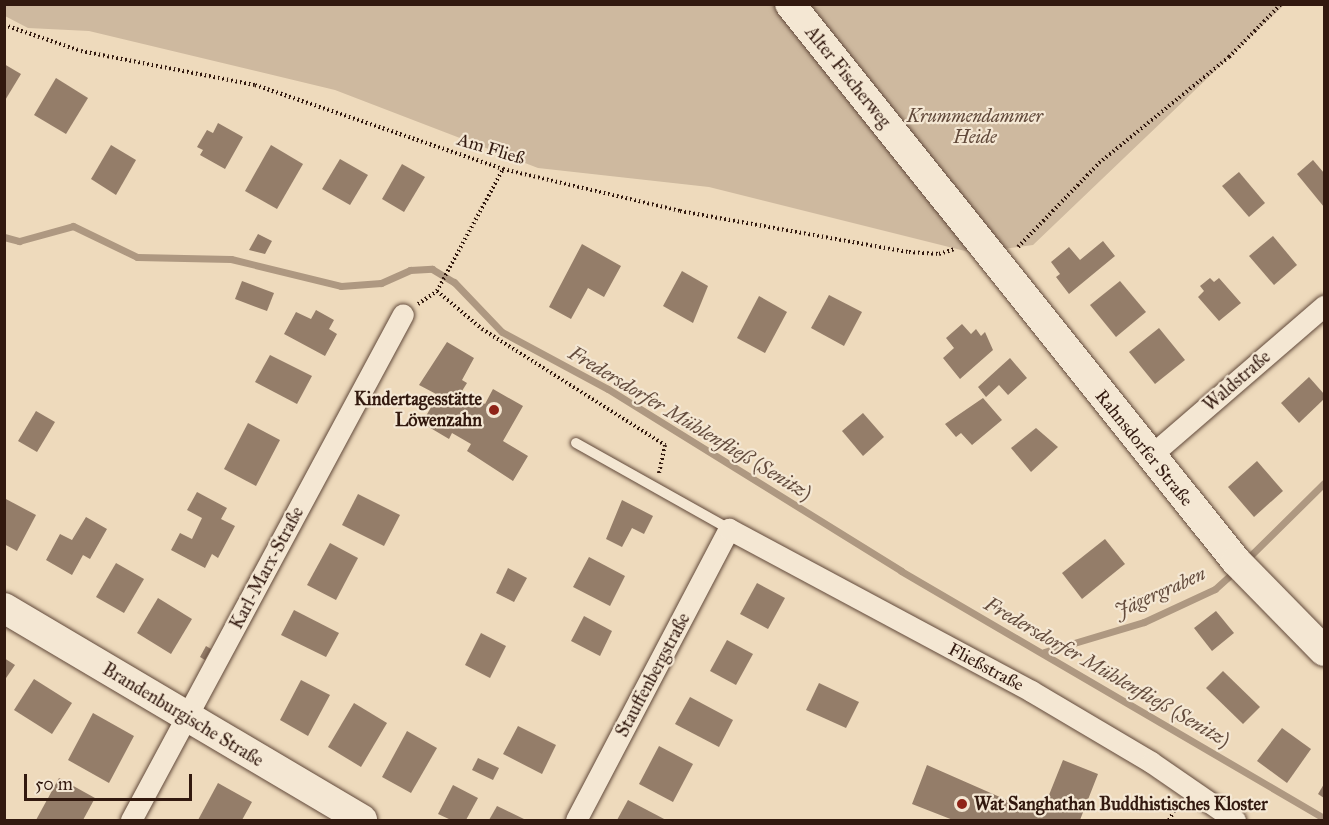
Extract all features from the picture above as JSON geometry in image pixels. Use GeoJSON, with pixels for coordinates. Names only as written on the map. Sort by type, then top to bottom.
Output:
{"type":"FeatureCollection","features":[{"type":"Feature","properties":{"kind":"street","name":"Alter Fischerweg"},"geometry":{"type":"LineString","coordinates":[[790,4],[974,235]]}},
{"type":"Feature","properties":{"kind":"street","name":"Rahnsdorfer Straße"},"geometry":{"type":"LineString","coordinates":[[974,235],[1242,568],[1324,651]]}},
{"type":"Feature","properties":{"kind":"street","name":"Waldstraße"},"geometry":{"type":"LineString","coordinates":[[1150,456],[1324,306]]}},
{"type":"Feature","properties":{"kind":"street","name":"Karl-Marx-Straße"},"geometry":{"type":"LineString","coordinates":[[131,820],[403,314]]}},
{"type":"Feature","properties":{"kind":"street","name":"Stauffenbergstraße"},"geometry":{"type":"LineString","coordinates":[[576,820],[729,529]]}},
{"type":"Feature","properties":{"kind":"street","name":"Fließstraße"},"geometry":{"type":"LineString","coordinates":[[729,529],[1031,691],[1151,762],[1235,820]]}},
{"type":"Feature","properties":{"kind":"street","name":"Brandenburgische Straße"},"geometry":{"type":"LineString","coordinates":[[4,608],[362,820]]}},
{"type":"Feature","properties":{"kind":"lane"},"geometry":{"type":"LineString","coordinates":[[576,443],[729,529]]}},
{"type":"Feature","properties":{"kind":"path"},"geometry":{"type":"LineString","coordinates":[[996,264],[1099,163],[1229,57],[1281,4]]}},
{"type":"Feature","properties":{"kind":"path","name":"Am Fließ"},"geometry":{"type":"LineString","coordinates":[[4,25],[81,51],[255,85],[503,169],[680,211],[909,252],[939,254],[953,250],[974,235]]}},
{"type":"Feature","properties":{"kind":"path"},"geometry":{"type":"LineString","coordinates":[[503,169],[437,291],[482,329],[665,445],[656,489]]}},
{"type":"Feature","properties":{"kind":"path"},"geometry":{"type":"LineString","coordinates":[[1169,820],[1175,810]]}},
{"type":"Feature","properties":{"kind":"green space","name":"Krummendammer Heide"},"geometry":{"type":"Polygon","coordinates":[[[4,5],[1284,5],[1033,245],[973,253],[709,187],[538,168],[335,90],[89,31],[28,28],[5,16],[4,5]]]}},
{"type":"Feature","properties":{"kind":"building"},"geometry":{"type":"Polygon","coordinates":[[[4,64],[21,74],[4,102],[4,64]]]}},
{"type":"Feature","properties":{"kind":"building"},"geometry":{"type":"Polygon","coordinates":[[[56,78],[88,98],[66,134],[34,115],[56,78]]]}},
{"type":"Feature","properties":{"kind":"building"},"geometry":{"type":"Polygon","coordinates":[[[218,123],[243,137],[225,169],[200,155],[203,150],[197,147],[207,130],[213,133],[218,123]]]}},
{"type":"Feature","properties":{"kind":"building"},"geometry":{"type":"Polygon","coordinates":[[[111,145],[136,160],[116,195],[91,179],[111,145]]]}},
{"type":"Feature","properties":{"kind":"building"},"geometry":{"type":"Polygon","coordinates":[[[271,145],[303,164],[277,209],[245,191],[271,145]]]}},
{"type":"Feature","properties":{"kind":"building"},"geometry":{"type":"Polygon","coordinates":[[[340,159],[368,175],[350,205],[322,189],[340,159]]]}},
{"type":"Feature","properties":{"kind":"building"},"geometry":{"type":"Polygon","coordinates":[[[1313,160],[1324,173],[1324,207],[1297,174],[1313,160]]]}},
{"type":"Feature","properties":{"kind":"building"},"geometry":{"type":"Polygon","coordinates":[[[402,164],[425,177],[404,212],[382,199],[402,164]]]}},
{"type":"Feature","properties":{"kind":"building"},"geometry":{"type":"Polygon","coordinates":[[[1239,172],[1265,203],[1249,217],[1222,186],[1239,172]]]}},
{"type":"Feature","properties":{"kind":"building"},"geometry":{"type":"Polygon","coordinates":[[[258,234],[272,241],[265,254],[249,250],[258,234]]]}},
{"type":"Feature","properties":{"kind":"building"},"geometry":{"type":"Polygon","coordinates":[[[1273,236],[1297,265],[1274,285],[1249,256],[1273,236]]]}},
{"type":"Feature","properties":{"kind":"building"},"geometry":{"type":"Polygon","coordinates":[[[1103,241],[1115,256],[1069,294],[1056,277],[1060,274],[1051,262],[1069,247],[1080,260],[1103,241]]]}},
{"type":"Feature","properties":{"kind":"building"},"geometry":{"type":"Polygon","coordinates":[[[582,244],[621,266],[604,297],[588,288],[571,319],[549,307],[582,244]]]}},
{"type":"Feature","properties":{"kind":"building"},"geometry":{"type":"Polygon","coordinates":[[[682,271],[708,286],[693,323],[663,306],[682,271]]]}},
{"type":"Feature","properties":{"kind":"building"},"geometry":{"type":"Polygon","coordinates":[[[1210,278],[1214,282],[1219,278],[1241,303],[1219,321],[1198,297],[1204,291],[1200,286],[1210,278]]]}},
{"type":"Feature","properties":{"kind":"building"},"geometry":{"type":"Polygon","coordinates":[[[242,281],[274,293],[267,311],[235,299],[242,281]]]}},
{"type":"Feature","properties":{"kind":"building"},"geometry":{"type":"Polygon","coordinates":[[[1120,281],[1146,312],[1116,337],[1090,305],[1120,281]]]}},
{"type":"Feature","properties":{"kind":"building"},"geometry":{"type":"Polygon","coordinates":[[[829,295],[862,312],[844,346],[811,328],[829,295]]]}},
{"type":"Feature","properties":{"kind":"building"},"geometry":{"type":"Polygon","coordinates":[[[759,296],[787,312],[765,353],[737,338],[759,296]]]}},
{"type":"Feature","properties":{"kind":"building"},"geometry":{"type":"Polygon","coordinates":[[[316,310],[334,320],[329,329],[337,334],[325,356],[284,334],[296,312],[311,319],[316,310]]]}},
{"type":"Feature","properties":{"kind":"building"},"geometry":{"type":"Polygon","coordinates":[[[962,324],[971,334],[976,329],[981,336],[985,332],[993,350],[960,379],[943,358],[954,348],[946,338],[962,324]]]}},
{"type":"Feature","properties":{"kind":"building"},"geometry":{"type":"Polygon","coordinates":[[[1159,328],[1185,360],[1155,384],[1129,352],[1159,328]]]}},
{"type":"Feature","properties":{"kind":"building"},"geometry":{"type":"Polygon","coordinates":[[[447,342],[474,358],[462,380],[467,383],[462,391],[485,404],[493,389],[523,406],[503,441],[528,456],[513,481],[467,451],[471,444],[452,433],[449,439],[422,423],[438,395],[419,385],[447,342]]]}},
{"type":"Feature","properties":{"kind":"building"},"geometry":{"type":"Polygon","coordinates":[[[270,355],[312,376],[297,404],[255,382],[270,355]]]}},
{"type":"Feature","properties":{"kind":"building"},"geometry":{"type":"Polygon","coordinates":[[[1010,358],[1027,378],[1008,395],[999,385],[986,397],[978,387],[1010,358]]]}},
{"type":"Feature","properties":{"kind":"building"},"geometry":{"type":"Polygon","coordinates":[[[1309,377],[1324,394],[1324,399],[1299,423],[1281,403],[1309,377]]]}},
{"type":"Feature","properties":{"kind":"building"},"geometry":{"type":"Polygon","coordinates":[[[983,398],[1002,420],[972,445],[961,433],[956,437],[945,424],[983,398]]]}},
{"type":"Feature","properties":{"kind":"building"},"geometry":{"type":"Polygon","coordinates":[[[36,411],[55,422],[37,452],[18,441],[36,411]]]}},
{"type":"Feature","properties":{"kind":"building"},"geometry":{"type":"Polygon","coordinates":[[[863,413],[884,437],[863,456],[842,431],[863,413]]]}},
{"type":"Feature","properties":{"kind":"building"},"geometry":{"type":"Polygon","coordinates":[[[248,423],[280,440],[256,486],[224,469],[248,423]]]}},
{"type":"Feature","properties":{"kind":"building"},"geometry":{"type":"Polygon","coordinates":[[[1036,428],[1058,447],[1031,472],[1011,448],[1036,428]]]}},
{"type":"Feature","properties":{"kind":"building"},"geometry":{"type":"Polygon","coordinates":[[[1257,461],[1283,491],[1254,517],[1228,487],[1257,461]]]}},
{"type":"Feature","properties":{"kind":"building"},"geometry":{"type":"Polygon","coordinates":[[[197,492],[227,508],[221,519],[235,526],[218,558],[212,554],[205,568],[171,550],[180,533],[192,539],[202,518],[187,510],[197,492]]]}},
{"type":"Feature","properties":{"kind":"building"},"geometry":{"type":"Polygon","coordinates":[[[358,494],[400,515],[384,546],[342,525],[358,494]]]}},
{"type":"Feature","properties":{"kind":"building"},"geometry":{"type":"Polygon","coordinates":[[[4,498],[36,515],[17,551],[4,544],[4,498]]]}},
{"type":"Feature","properties":{"kind":"building"},"geometry":{"type":"Polygon","coordinates":[[[622,500],[653,516],[644,534],[632,528],[622,547],[606,539],[622,500]]]}},
{"type":"Feature","properties":{"kind":"building"},"geometry":{"type":"Polygon","coordinates":[[[86,517],[107,529],[90,559],[83,555],[72,575],[46,560],[60,534],[72,540],[86,517]]]}},
{"type":"Feature","properties":{"kind":"building"},"geometry":{"type":"Polygon","coordinates":[[[1105,539],[1125,564],[1082,599],[1062,573],[1105,539]]]}},
{"type":"Feature","properties":{"kind":"building"},"geometry":{"type":"Polygon","coordinates":[[[330,543],[358,558],[336,600],[307,585],[330,543]]]}},
{"type":"Feature","properties":{"kind":"building"},"geometry":{"type":"Polygon","coordinates":[[[589,557],[625,576],[610,606],[573,587],[589,557]]]}},
{"type":"Feature","properties":{"kind":"building"},"geometry":{"type":"Polygon","coordinates":[[[116,563],[144,579],[124,613],[96,597],[116,563]]]}},
{"type":"Feature","properties":{"kind":"building"},"geometry":{"type":"Polygon","coordinates":[[[508,568],[527,578],[514,602],[496,593],[508,568]]]}},
{"type":"Feature","properties":{"kind":"building"},"geometry":{"type":"Polygon","coordinates":[[[757,583],[785,598],[768,629],[740,614],[757,583]]]}},
{"type":"Feature","properties":{"kind":"building"},"geometry":{"type":"Polygon","coordinates":[[[158,598],[192,619],[171,654],[137,633],[158,598]]]}},
{"type":"Feature","properties":{"kind":"building"},"geometry":{"type":"Polygon","coordinates":[[[294,610],[339,633],[326,657],[281,635],[294,610]]]}},
{"type":"Feature","properties":{"kind":"building"},"geometry":{"type":"Polygon","coordinates":[[[1216,611],[1234,633],[1212,651],[1194,628],[1216,611]]]}},
{"type":"Feature","properties":{"kind":"building"},"geometry":{"type":"Polygon","coordinates":[[[584,616],[612,631],[600,656],[571,641],[584,616]]]}},
{"type":"Feature","properties":{"kind":"building"},"geometry":{"type":"Polygon","coordinates":[[[481,633],[506,646],[490,678],[465,665],[481,633]]]}},
{"type":"Feature","properties":{"kind":"building"},"geometry":{"type":"Polygon","coordinates":[[[727,640],[753,654],[736,685],[710,671],[727,640]]]}},
{"type":"Feature","properties":{"kind":"building"},"geometry":{"type":"Polygon","coordinates":[[[206,646],[211,649],[205,660],[200,657],[206,646]]]}},
{"type":"Feature","properties":{"kind":"building"},"geometry":{"type":"Polygon","coordinates":[[[4,658],[15,665],[4,681],[4,658]]]}},
{"type":"Feature","properties":{"kind":"building"},"geometry":{"type":"Polygon","coordinates":[[[1223,671],[1260,707],[1243,724],[1206,688],[1223,671]]]}},
{"type":"Feature","properties":{"kind":"building"},"geometry":{"type":"Polygon","coordinates":[[[34,679],[72,703],[52,734],[14,710],[34,679]]]}},
{"type":"Feature","properties":{"kind":"building"},"geometry":{"type":"Polygon","coordinates":[[[301,680],[330,695],[308,736],[280,720],[301,680]]]}},
{"type":"Feature","properties":{"kind":"building"},"geometry":{"type":"Polygon","coordinates":[[[819,683],[859,702],[846,728],[806,710],[819,683]]]}},
{"type":"Feature","properties":{"kind":"building"},"geometry":{"type":"Polygon","coordinates":[[[690,697],[733,720],[719,747],[675,724],[690,697]]]}},
{"type":"Feature","properties":{"kind":"building"},"geometry":{"type":"Polygon","coordinates":[[[354,703],[387,723],[361,767],[328,747],[354,703]]]}},
{"type":"Feature","properties":{"kind":"building"},"geometry":{"type":"Polygon","coordinates":[[[93,713],[134,736],[109,783],[68,760],[93,713]]]}},
{"type":"Feature","properties":{"kind":"building"},"geometry":{"type":"Polygon","coordinates":[[[518,726],[556,745],[542,774],[503,754],[518,726]]]}},
{"type":"Feature","properties":{"kind":"building"},"geometry":{"type":"Polygon","coordinates":[[[1282,728],[1311,749],[1287,783],[1257,761],[1282,728]]]}},
{"type":"Feature","properties":{"kind":"building"},"geometry":{"type":"Polygon","coordinates":[[[407,731],[437,748],[411,793],[382,777],[407,731]]]}},
{"type":"Feature","properties":{"kind":"building"},"geometry":{"type":"Polygon","coordinates":[[[659,746],[693,764],[673,802],[639,784],[659,746]]]}},
{"type":"Feature","properties":{"kind":"building"},"geometry":{"type":"Polygon","coordinates":[[[478,758],[499,768],[493,780],[472,770],[478,758]]]}},
{"type":"Feature","properties":{"kind":"building"},"geometry":{"type":"Polygon","coordinates":[[[1063,760],[1098,774],[1080,820],[953,820],[912,804],[927,765],[1041,815],[1063,760]]]}},
{"type":"Feature","properties":{"kind":"building"},"geometry":{"type":"Polygon","coordinates":[[[59,778],[95,798],[83,820],[36,820],[59,778]]]}},
{"type":"Feature","properties":{"kind":"building"},"geometry":{"type":"Polygon","coordinates":[[[218,783],[252,802],[242,820],[198,820],[218,783]]]}},
{"type":"Feature","properties":{"kind":"building"},"geometry":{"type":"Polygon","coordinates":[[[1324,784],[1324,798],[1318,794],[1324,784]]]}},
{"type":"Feature","properties":{"kind":"building"},"geometry":{"type":"Polygon","coordinates":[[[453,785],[478,798],[466,820],[451,820],[438,814],[453,785]]]}},
{"type":"Feature","properties":{"kind":"building"},"geometry":{"type":"Polygon","coordinates":[[[628,800],[666,820],[617,820],[628,800]]]}},
{"type":"Feature","properties":{"kind":"building"},"geometry":{"type":"Polygon","coordinates":[[[497,806],[526,820],[489,820],[497,806]]]}},
{"type":"Feature","properties":{"kind":"waterway","name":"Fredersdorfer Mühlenfließ (Senitz)"},"geometry":{"type":"LineString","coordinates":[[4,237],[19,241],[73,226],[137,257],[231,259],[341,286],[381,283],[410,270],[432,269],[454,282],[502,332],[608,389],[901,571],[1324,818]]}},
{"type":"Feature","properties":{"kind":"waterway","name":"Jägergraben"},"geometry":{"type":"LineString","coordinates":[[1245,561],[1324,483]]}},
{"type":"Feature","properties":{"kind":"waterway","name":"Jägergraben"},"geometry":{"type":"LineString","coordinates":[[1044,652],[1144,622],[1215,589],[1235,571]]}},
{"type":"Feature","properties":{"kind":"place","name":"Kindertagesstätte Löwenzahn"},"geometry":{"type":"Point","coordinates":[494,410]}},
{"type":"Feature","properties":{"kind":"place","name":"Wat Sanghathan Buddhistisches Kloster"},"geometry":{"type":"Point","coordinates":[962,804]}}]}
